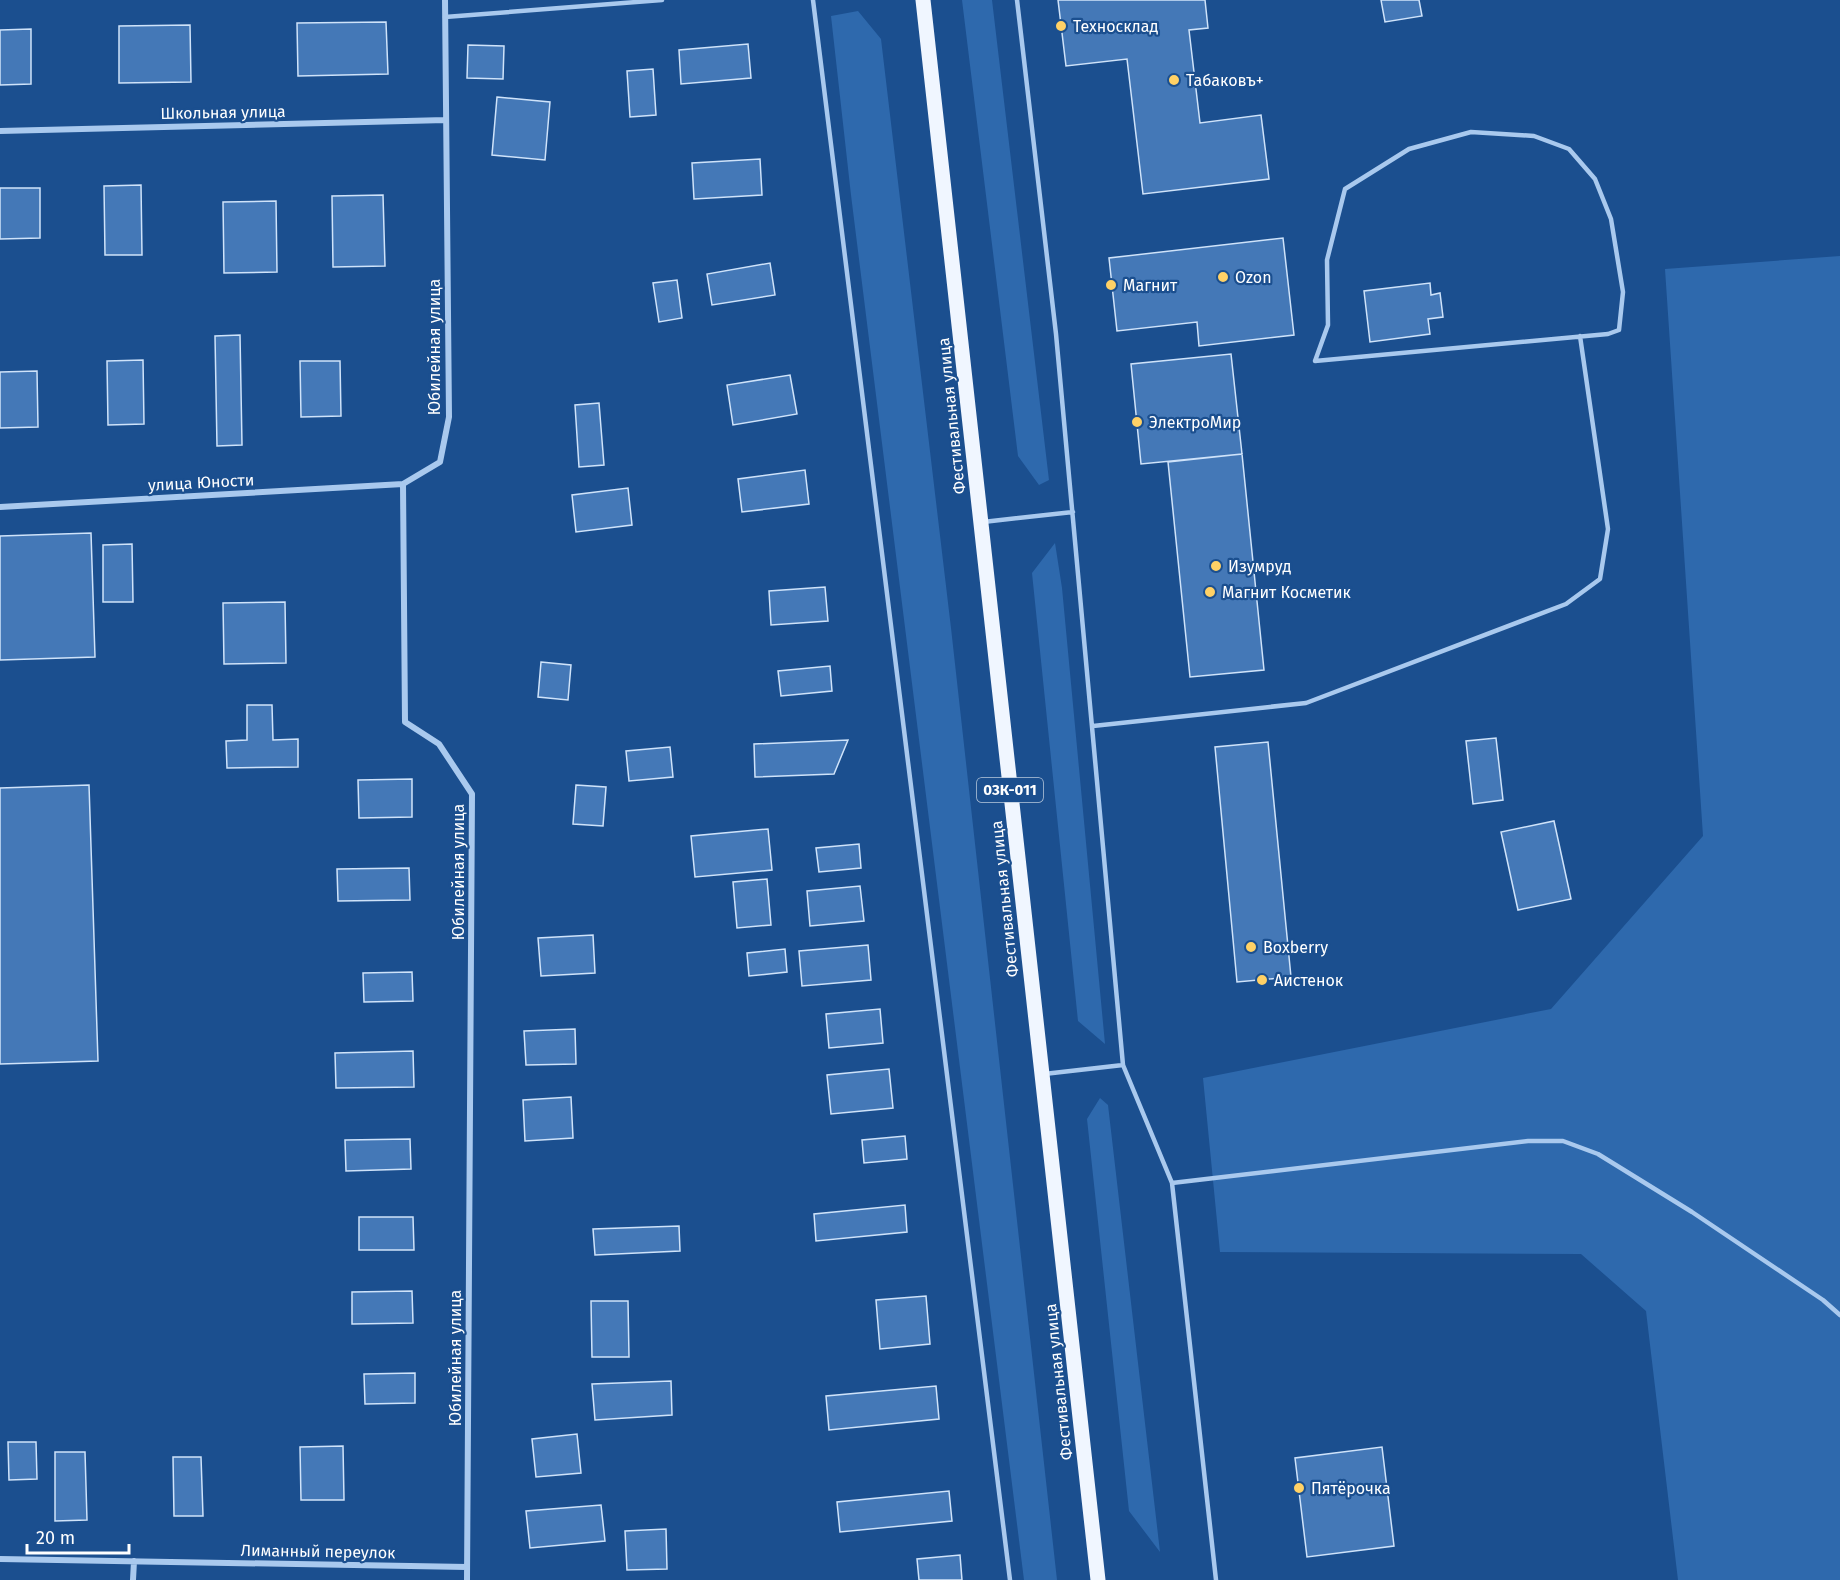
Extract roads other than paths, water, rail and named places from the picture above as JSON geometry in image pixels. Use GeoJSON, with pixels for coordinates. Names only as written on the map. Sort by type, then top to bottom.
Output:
{"type":"FeatureCollection","features":[{"type":"Feature","properties":{"kind":"main road","name":"Фестивальная улица"},"geometry":{"type":"LineString","coordinates":[[923,0],[1098,1580]]}},
{"type":"Feature","properties":{"kind":"street","name":"Юбилейная улица"},"geometry":{"type":"LineString","coordinates":[[445,0],[448,417],[440,462],[403,484],[405,722],[439,744],[472,794],[467,1580]]}},
{"type":"Feature","properties":{"kind":"street","name":"Школьная улица"},"geometry":{"type":"LineString","coordinates":[[0,131],[446,120]]}},
{"type":"Feature","properties":{"kind":"street","name":"улица Юности"},"geometry":{"type":"LineString","coordinates":[[0,507],[403,484]]}},
{"type":"Feature","properties":{"kind":"street","name":"Лиманный переулок"},"geometry":{"type":"LineString","coordinates":[[0,1559],[466,1567]]}},
{"type":"Feature","properties":{"kind":"street"},"geometry":{"type":"LineString","coordinates":[[133,1580],[134,1562]]}},
{"type":"Feature","properties":{"kind":"lane"},"geometry":{"type":"LineString","coordinates":[[445,17],[662,0]]}},
{"type":"Feature","properties":{"kind":"lane"},"geometry":{"type":"LineString","coordinates":[[813,0],[1010,1580]]}},
{"type":"Feature","properties":{"kind":"lane"},"geometry":{"type":"LineString","coordinates":[[1017,0],[1056,334],[1123,1065],[1172,1183],[1216,1580]]}},
{"type":"Feature","properties":{"kind":"lane"},"geometry":{"type":"LineString","coordinates":[[1471,132],[1534,136],[1569,148],[1595,178],[1611,219],[1623,292],[1619,330],[1608,334],[1580,336],[1315,361],[1328,326],[1327,260],[1345,189],[1409,149],[1471,132]]}},
{"type":"Feature","properties":{"kind":"lane"},"geometry":{"type":"LineString","coordinates":[[1093,726],[1306,703],[1566,604],[1600,579],[1608,529],[1580,336]]}},
{"type":"Feature","properties":{"kind":"lane"},"geometry":{"type":"LineString","coordinates":[[980,522],[1072,512]]}},
{"type":"Feature","properties":{"kind":"lane"},"geometry":{"type":"LineString","coordinates":[[1042,1074],[1123,1065]]}},
{"type":"Feature","properties":{"kind":"lane"},"geometry":{"type":"LineString","coordinates":[[1172,1183],[1528,1141],[1563,1141],[1598,1154],[1692,1212],[1822,1300],[1840,1315]]}},
{"type":"Feature","properties":{"kind":"place","name":"Техносклад"},"geometry":{"type":"Point","coordinates":[1061,26]}},
{"type":"Feature","properties":{"kind":"place","name":"Табаковъ+"},"geometry":{"type":"Point","coordinates":[1174,80]}},
{"type":"Feature","properties":{"kind":"place","name":"Ozon"},"geometry":{"type":"Point","coordinates":[1223,277]}},
{"type":"Feature","properties":{"kind":"place","name":"Магнит"},"geometry":{"type":"Point","coordinates":[1111,285]}},
{"type":"Feature","properties":{"kind":"place","name":"ЭлектроМир"},"geometry":{"type":"Point","coordinates":[1137,422]}},
{"type":"Feature","properties":{"kind":"place","name":"Изумруд"},"geometry":{"type":"Point","coordinates":[1216,566]}},
{"type":"Feature","properties":{"kind":"place","name":"Магнит Косметик"},"geometry":{"type":"Point","coordinates":[1210,592]}},
{"type":"Feature","properties":{"kind":"place","name":"Boxberry"},"geometry":{"type":"Point","coordinates":[1251,947]}},
{"type":"Feature","properties":{"kind":"place","name":"Аистенок"},"geometry":{"type":"Point","coordinates":[1262,980]}},
{"type":"Feature","properties":{"kind":"place","name":"Пятёрочка"},"geometry":{"type":"Point","coordinates":[1299,1488]}}]}
